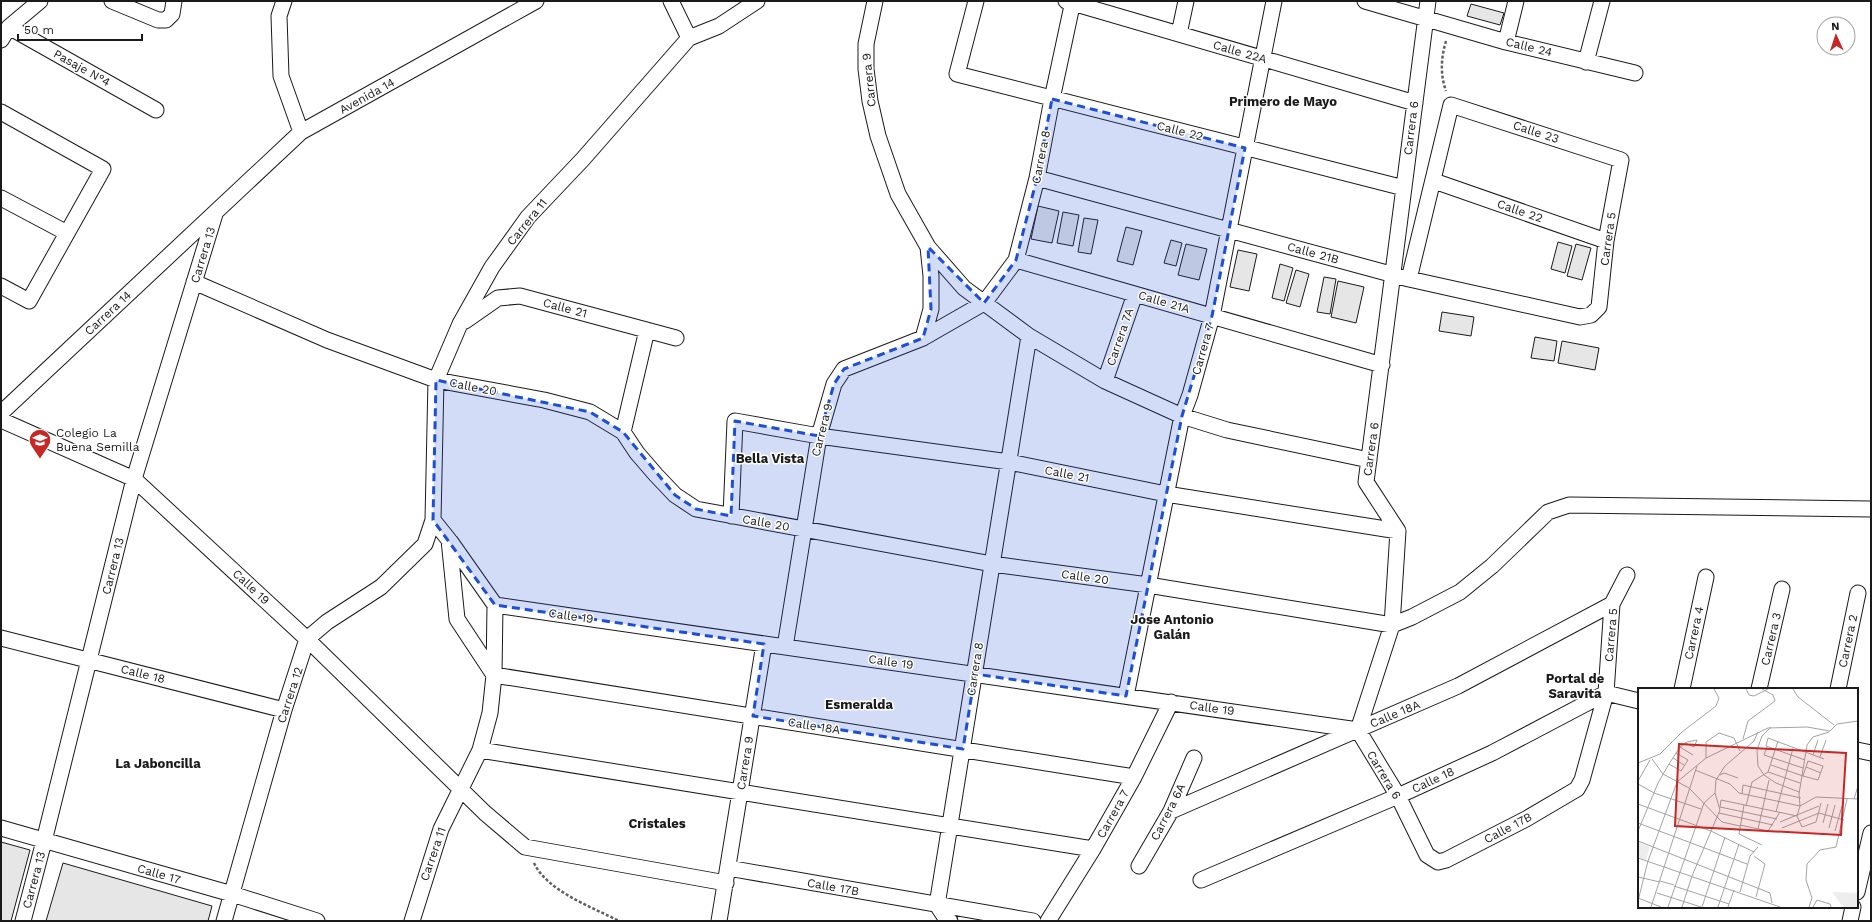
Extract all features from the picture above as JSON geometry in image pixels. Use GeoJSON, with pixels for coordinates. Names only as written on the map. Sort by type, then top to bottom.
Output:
{"type":"FeatureCollection","features":[{"type":"Feature","properties":{"kind":"street"},"geometry":{"type":"LineString","coordinates":[[1,40],[9,27],[40,1]]}},
{"type":"Feature","properties":{"kind":"street"},"geometry":{"type":"LineString","coordinates":[[112,1],[158,20],[166,20],[172,14],[174,1]]}},
{"type":"Feature","properties":{"kind":"street"},"geometry":{"type":"LineString","coordinates":[[284,1],[279,16],[281,76],[301,132]]}},
{"type":"Feature","properties":{"kind":"street","name":"Avenida 14"},"geometry":{"type":"LineString","coordinates":[[215,214],[301,132],[536,1]]}},
{"type":"Feature","properties":{"kind":"street"},"geometry":{"type":"LineString","coordinates":[[671,1],[688,38]]}},
{"type":"Feature","properties":{"kind":"street","name":"Carrera 11"},"geometry":{"type":"LineString","coordinates":[[433,520],[436,380],[460,324],[492,267],[528,217],[588,153],[688,38],[719,26],[757,1]]}},
{"type":"Feature","properties":{"kind":"street","name":"Carrera 9"},"geometry":{"type":"LineString","coordinates":[[875,1],[866,44],[866,69],[870,101],[878,136],[898,194],[928,246]]}},
{"type":"Feature","properties":{"kind":"street","name":"Calle 22"},"geometry":{"type":"LineString","coordinates":[[976,1],[957,74],[1404,188]]}},
{"type":"Feature","properties":{"kind":"street"},"geometry":{"type":"LineString","coordinates":[[1179,34],[1186,1]]}},
{"type":"Feature","properties":{"kind":"street","name":"Carrera 7"},"geometry":{"type":"LineString","coordinates":[[1126,696],[1182,416],[1190,395],[1212,316],[1274,1]]}},
{"type":"Feature","properties":{"kind":"street"},"geometry":{"type":"LineString","coordinates":[[1365,1],[1425,18]]}},
{"type":"Feature","properties":{"kind":"street","name":"Carrera 6"},"geometry":{"type":"LineString","coordinates":[[1398,532],[1366,482],[1428,1]]}},
{"type":"Feature","properties":{"kind":"street"},"geometry":{"type":"LineString","coordinates":[[1506,42],[1516,1]]}},
{"type":"Feature","properties":{"kind":"street"},"geometry":{"type":"LineString","coordinates":[[1586,62],[1602,1]]}},
{"type":"Feature","properties":{"kind":"street","name":"Calle 22A"},"geometry":{"type":"LineString","coordinates":[[1070,2],[1414,103]]}},
{"type":"Feature","properties":{"kind":"street","name":"Carrera 8"},"geometry":{"type":"LineString","coordinates":[[984,303],[1016,260],[1037,178],[1070,2]]}},
{"type":"Feature","properties":{"kind":"street","name":"Calle 24"},"geometry":{"type":"LineString","coordinates":[[1425,18],[1506,42],[1635,73]]}},
{"type":"Feature","properties":{"kind":"street","name":"Pasaje N°4"},"geometry":{"type":"LineString","coordinates":[[9,27],[156,110]]}},
{"type":"Feature","properties":{"kind":"street"},"geometry":{"type":"LineString","coordinates":[[1410,279],[1451,105]]}},
{"type":"Feature","properties":{"kind":"street","name":"Calle 23"},"geometry":{"type":"LineString","coordinates":[[1451,105],[1621,160]]}},
{"type":"Feature","properties":{"kind":"street"},"geometry":{"type":"LineString","coordinates":[[1,112],[103,168],[29,301],[1,286]]}},
{"type":"Feature","properties":{"kind":"street","name":"Carrera 5"},"geometry":{"type":"LineString","coordinates":[[1591,315],[1599,307],[1606,241],[1621,160]]}},
{"type":"Feature","properties":{"kind":"street","name":"Calle 21B"},"geometry":{"type":"LineString","coordinates":[[1037,178],[1393,273],[1410,279],[1580,317],[1591,315]]}},
{"type":"Feature","properties":{"kind":"street","name":"Calle 22"},"geometry":{"type":"LineString","coordinates":[[1434,181],[1606,241]]}},
{"type":"Feature","properties":{"kind":"street"},"geometry":{"type":"LineString","coordinates":[[1,198],[67,233]]}},
{"type":"Feature","properties":{"kind":"street","name":"Carrera 13"},"geometry":{"type":"LineString","coordinates":[[22,921],[90,660],[134,479],[215,214]]}},
{"type":"Feature","properties":{"kind":"street","name":"Carrera 14"},"geometry":{"type":"LineString","coordinates":[[1,413],[215,214]]}},
{"type":"Feature","properties":{"kind":"street"},"geometry":{"type":"LineString","coordinates":[[928,246],[964,288],[1029,336],[1105,381],[1182,416],[1227,430],[1276,439],[1369,460]]}},
{"type":"Feature","properties":{"kind":"street"},"geometry":{"type":"LineString","coordinates":[[923,338],[931,308],[931,276],[928,246]]}},
{"type":"Feature","properties":{"kind":"street","name":"Calle 21A"},"geometry":{"type":"LineString","coordinates":[[1016,260],[1382,364]]}},
{"type":"Feature","properties":{"kind":"street","name":"Calle 20"},"geometry":{"type":"LineString","coordinates":[[194,282],[327,340],[436,380],[544,400],[590,412],[623,432],[637,453],[675,496],[696,509],[992,564],[1148,585],[1392,625]]}},
{"type":"Feature","properties":{"kind":"street","name":"Carrera 7A"},"geometry":{"type":"LineString","coordinates":[[1105,381],[1135,294]]}},
{"type":"Feature","properties":{"kind":"street","name":"Calle 21"},"geometry":{"type":"LineString","coordinates":[[460,324],[498,298],[520,296],[676,338]]}},
{"type":"Feature","properties":{"kind":"street","name":"Carrera 9"},"geometry":{"type":"LineString","coordinates":[[785,646],[819,436],[834,384],[844,369],[923,338],[984,303]]}},
{"type":"Feature","properties":{"kind":"street"},"geometry":{"type":"LineString","coordinates":[[623,432],[648,330]]}},
{"type":"Feature","properties":{"kind":"street","name":"Carrera 8"},"geometry":{"type":"LineString","coordinates":[[938,905],[1029,336]]}},
{"type":"Feature","properties":{"kind":"street","name":"Calle 19"},"geometry":{"type":"LineString","coordinates":[[1,420],[134,479],[308,639],[485,812],[525,847]]}},
{"type":"Feature","properties":{"kind":"street","name":"Calle 21"},"geometry":{"type":"LineString","coordinates":[[731,516],[735,421],[819,436],[1009,462],[1166,494],[1398,532]]}},
{"type":"Feature","properties":{"kind":"street"},"geometry":{"type":"LineString","coordinates":[[1392,625],[1412,617],[1460,592],[1492,566],[1548,512],[1569,505],[1871,509]]}},
{"type":"Feature","properties":{"kind":"street"},"geometry":{"type":"LineString","coordinates":[[433,520],[495,604],[494,675]]}},
{"type":"Feature","properties":{"kind":"street","name":"Carrera 12"},"geometry":{"type":"LineString","coordinates":[[224,921],[284,710],[308,639],[327,622],[381,587],[404,566],[425,544],[433,520]]}},
{"type":"Feature","properties":{"kind":"street"},"geometry":{"type":"LineString","coordinates":[[1358,730],[1392,625],[1398,532]]}},
{"type":"Feature","properties":{"kind":"street"},"geometry":{"type":"LineString","coordinates":[[449,540],[457,619],[494,675]]}},
{"type":"Feature","properties":{"kind":"street","name":"Carrera 5"},"geometry":{"type":"LineString","coordinates":[[1577,789],[1582,780],[1606,693],[1612,604],[1627,575]]}},
{"type":"Feature","properties":{"kind":"street","name":"Carrera 4"},"geometry":{"type":"LineString","coordinates":[[1682,688],[1706,577]]}},
{"type":"Feature","properties":{"kind":"street","name":"Carrera 3"},"geometry":{"type":"LineString","coordinates":[[1759,688],[1782,589]]}},
{"type":"Feature","properties":{"kind":"street","name":"Carrera 2"},"geometry":{"type":"LineString","coordinates":[[1838,688],[1858,593]]}},
{"type":"Feature","properties":{"kind":"street","name":"Calle 19"},"geometry":{"type":"LineString","coordinates":[[495,604],[1358,730]]}},
{"type":"Feature","properties":{"kind":"street","name":"Calle 18A"},"geometry":{"type":"LineString","coordinates":[[1171,810],[1458,686],[1612,604]]}},
{"type":"Feature","properties":{"kind":"street","name":"Calle 18"},"geometry":{"type":"LineString","coordinates":[[1,638],[284,710]]}},
{"type":"Feature","properties":{"kind":"street","name":"Carrera 9"},"geometry":{"type":"LineString","coordinates":[[719,921],[764,644]]}},
{"type":"Feature","properties":{"kind":"street","name":"Carrera 11"},"geometry":{"type":"LineString","coordinates":[[412,921],[441,828],[462,789],[480,750],[490,713],[494,675]]}},
{"type":"Feature","properties":{"kind":"street","name":"Calle 18A"},"geometry":{"type":"LineString","coordinates":[[494,675],[1134,777]]}},
{"type":"Feature","properties":{"kind":"street"},"geometry":{"type":"LineString","coordinates":[[1606,693],[1638,701]]}},
{"type":"Feature","properties":{"kind":"street","name":"Calle 18"},"geometry":{"type":"LineString","coordinates":[[1201,880],[1398,796],[1492,753],[1606,693]]}},
{"type":"Feature","properties":{"kind":"street","name":"Carrera 7"},"geometry":{"type":"LineString","coordinates":[[1048,921],[1093,849],[1134,777],[1171,702]]}},
{"type":"Feature","properties":{"kind":"street","name":"Carrera 6"},"geometry":{"type":"LineString","coordinates":[[1358,730],[1398,796],[1427,855],[1438,862]]}},
{"type":"Feature","properties":{"kind":"street"},"geometry":{"type":"LineString","coordinates":[[480,750],[1093,849]]}},
{"type":"Feature","properties":{"kind":"street"},"geometry":{"type":"LineString","coordinates":[[1858,750],[1871,753]]}},
{"type":"Feature","properties":{"kind":"street","name":"Carrera 6A"},"geometry":{"type":"LineString","coordinates":[[1139,866],[1171,810],[1194,758]]}},
{"type":"Feature","properties":{"kind":"street","name":"Calle 17B"},"geometry":{"type":"LineString","coordinates":[[1438,862],[1446,860],[1526,819],[1577,789]]}},
{"type":"Feature","properties":{"kind":"street","name":"Calle 17"},"geometry":{"type":"LineString","coordinates":[[1,828],[232,894],[317,921]]}},
{"type":"Feature","properties":{"kind":"street"},"geometry":{"type":"LineString","coordinates":[[1858,888],[1871,833]]}},
{"type":"Feature","properties":{"kind":"street"},"geometry":{"type":"LineString","coordinates":[[525,847],[726,883]]}},
{"type":"Feature","properties":{"kind":"street","name":"Calle 17B"},"geometry":{"type":"LineString","coordinates":[[728,868],[938,905]]}},
{"type":"Feature","properties":{"kind":"street"},"geometry":{"type":"LineString","coordinates":[[938,905],[945,917],[950,921]]}},
{"type":"Feature","properties":{"kind":"street"},"geometry":{"type":"LineString","coordinates":[[938,905],[1033,921]]}},
{"type":"Feature","properties":{"kind":"street"},"geometry":{"type":"LineString","coordinates":[[1850,921],[1853,908]]}},
{"type":"Feature","properties":{"kind":"path"},"geometry":{"type":"LineString","coordinates":[[1450,25],[1442,56],[1442,79],[1451,105]]}},
{"type":"Feature","properties":{"kind":"path"},"geometry":{"type":"LineString","coordinates":[[525,847],[537,871],[557,889],[619,921]]}},
{"type":"Feature","properties":{"kind":"highlighted area"},"geometry":{"type":"Polygon","coordinates":[[[1052,99],[1245,148],[1212,316],[1182,416],[1126,696],[975,674],[963,749],[753,716],[764,644],[495,605],[433,520],[436,380],[590,412],[623,432],[675,495],[696,509],[731,516],[735,421],[819,436],[834,384],[844,369],[923,338],[931,309],[928,247],[984,303],[1016,260],[1037,178],[1052,99]]]}},
{"type":"Feature","properties":{"kind":"building"},"geometry":{"type":"Polygon","coordinates":[[[1471,4],[1504,13],[1500,25],[1467,16],[1471,4]]]}},
{"type":"Feature","properties":{"kind":"building"},"geometry":{"type":"Polygon","coordinates":[[[1038,206],[1059,211],[1052,243],[1031,239],[1038,206]]]}},
{"type":"Feature","properties":{"kind":"building"},"geometry":{"type":"Polygon","coordinates":[[[1063,212],[1079,215],[1073,246],[1057,243],[1063,212]]]}},
{"type":"Feature","properties":{"kind":"building"},"geometry":{"type":"Polygon","coordinates":[[[1084,218],[1098,220],[1091,254],[1078,252],[1084,218]]]}},
{"type":"Feature","properties":{"kind":"building"},"geometry":{"type":"Polygon","coordinates":[[[1126,227],[1142,231],[1133,265],[1117,261],[1126,227]]]}},
{"type":"Feature","properties":{"kind":"building"},"geometry":{"type":"Polygon","coordinates":[[[1171,240],[1182,243],[1176,266],[1164,263],[1171,240]]]}},
{"type":"Feature","properties":{"kind":"building"},"geometry":{"type":"Polygon","coordinates":[[[1558,242],[1572,246],[1565,273],[1551,269],[1558,242]]]}},
{"type":"Feature","properties":{"kind":"building"},"geometry":{"type":"Polygon","coordinates":[[[1186,244],[1207,249],[1199,280],[1178,275],[1186,244]]]}},
{"type":"Feature","properties":{"kind":"building"},"geometry":{"type":"Polygon","coordinates":[[[1576,244],[1591,248],[1582,280],[1567,276],[1576,244]]]}},
{"type":"Feature","properties":{"kind":"building"},"geometry":{"type":"Polygon","coordinates":[[[1238,250],[1257,254],[1249,291],[1230,287],[1238,250]]]}},
{"type":"Feature","properties":{"kind":"building"},"geometry":{"type":"Polygon","coordinates":[[[1280,264],[1293,268],[1284,301],[1272,298],[1280,264]]]}},
{"type":"Feature","properties":{"kind":"building"},"geometry":{"type":"Polygon","coordinates":[[[1296,270],[1309,274],[1300,307],[1286,303],[1296,270]]]}},
{"type":"Feature","properties":{"kind":"building"},"geometry":{"type":"Polygon","coordinates":[[[1324,277],[1336,279],[1330,314],[1317,312],[1324,277]]]}},
{"type":"Feature","properties":{"kind":"building"},"geometry":{"type":"Polygon","coordinates":[[[1338,281],[1364,287],[1356,323],[1331,317],[1338,281]]]}},
{"type":"Feature","properties":{"kind":"building"},"geometry":{"type":"Polygon","coordinates":[[[1442,312],[1474,317],[1471,336],[1439,331],[1442,312]]]}},
{"type":"Feature","properties":{"kind":"building"},"geometry":{"type":"Polygon","coordinates":[[[1535,337],[1557,341],[1554,361],[1531,358],[1535,337]]]}},
{"type":"Feature","properties":{"kind":"building"},"geometry":{"type":"Polygon","coordinates":[[[1562,341],[1599,348],[1595,370],[1558,363],[1562,341]]]}},
{"type":"Feature","properties":{"kind":"building"},"geometry":{"type":"Polygon","coordinates":[[[1,842],[30,850],[11,921],[1,921],[1,842]]]}},
{"type":"Feature","properties":{"kind":"building"},"geometry":{"type":"Polygon","coordinates":[[[63,863],[212,906],[208,921],[46,921],[63,863]]]}},
{"type":"Feature","properties":{"kind":"place","name":"Colegio La Buena Semilla"},"geometry":{"type":"Point","coordinates":[40,460]}},
{"type":"Feature","properties":{"kind":"district","name":"Primero de Mayo"},"geometry":{"type":"Point","coordinates":[1283,101]}},
{"type":"Feature","properties":{"kind":"district","name":"Bella Vista"},"geometry":{"type":"Point","coordinates":[770,458]}},
{"type":"Feature","properties":{"kind":"district","name":"Jose Antonio Galán"},"geometry":{"type":"Point","coordinates":[1172,626]}},
{"type":"Feature","properties":{"kind":"district","name":"Portal de Saravita"},"geometry":{"type":"Point","coordinates":[1575,686]}},
{"type":"Feature","properties":{"kind":"district","name":"Esmeralda"},"geometry":{"type":"Point","coordinates":[859,704]}},
{"type":"Feature","properties":{"kind":"district","name":"La Jaboncilla"},"geometry":{"type":"Point","coordinates":[158,763]}},
{"type":"Feature","properties":{"kind":"district","name":"Cristales"},"geometry":{"type":"Point","coordinates":[657,823]}}]}
